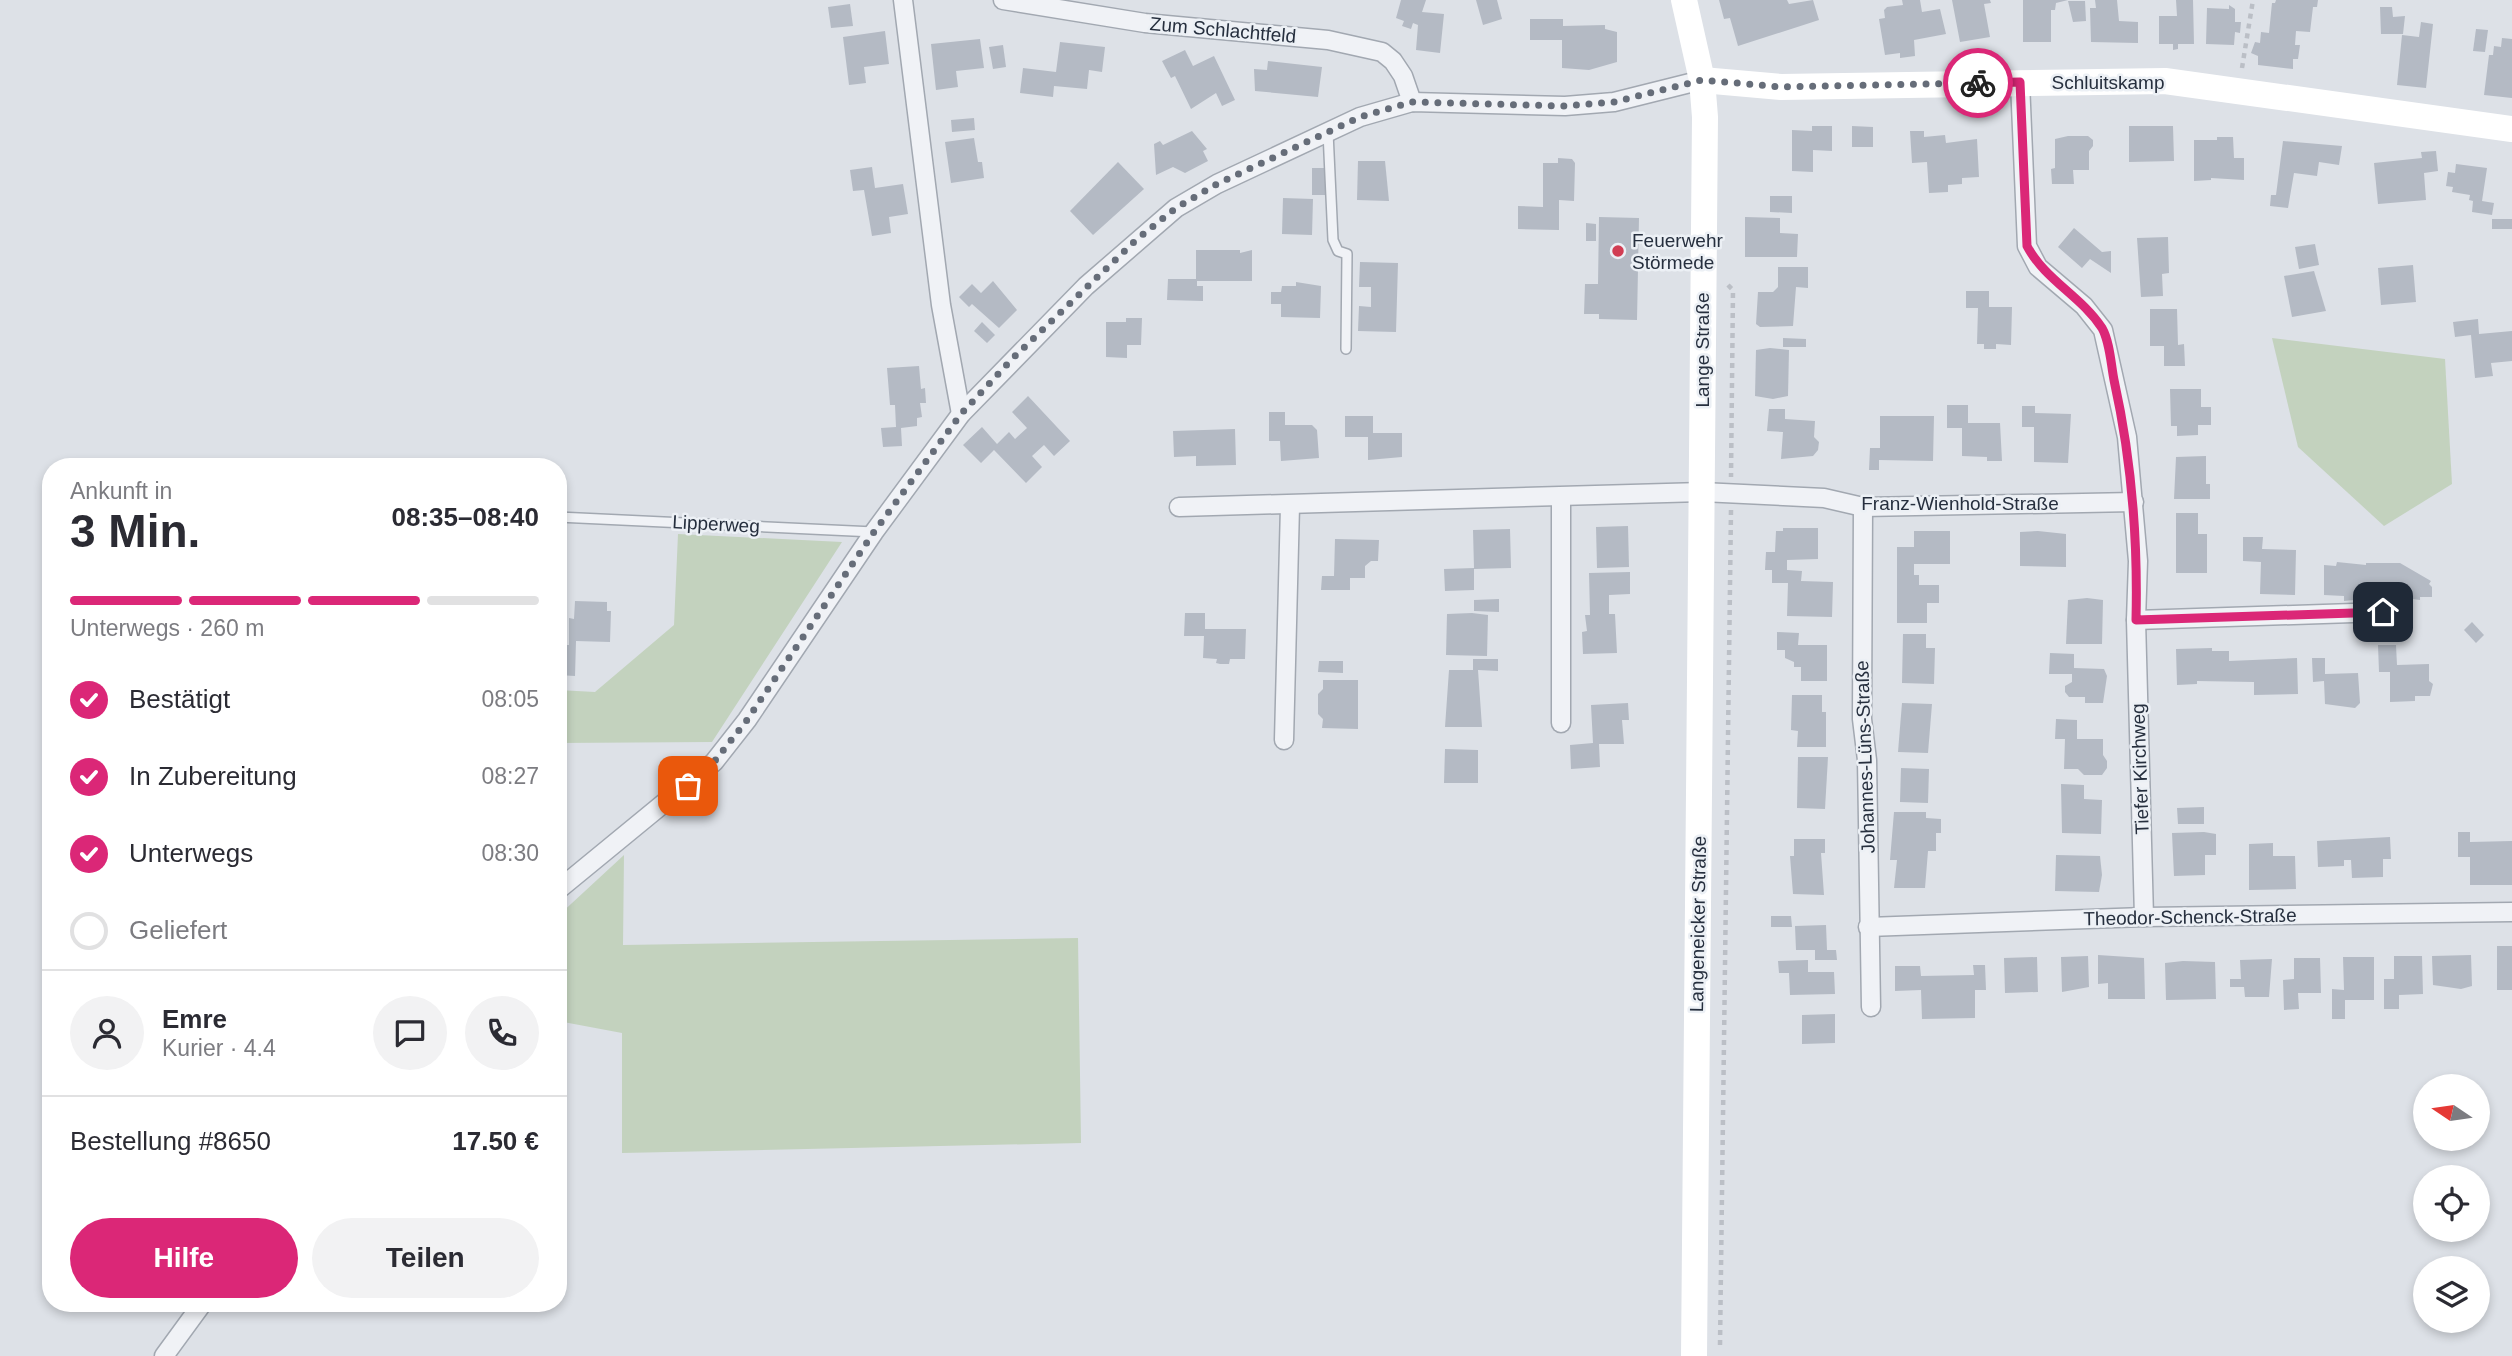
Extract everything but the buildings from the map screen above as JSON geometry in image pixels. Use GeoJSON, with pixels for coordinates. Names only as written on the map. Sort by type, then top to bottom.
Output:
{"type":"FeatureCollection","features":[{"type":"Feature","properties":{"kind":"main road","name":"Lange Straße"},"geometry":{"type":"LineString","coordinates":[[1684,0],[1702,80],[1705,117],[1702,492]]}},
{"type":"Feature","properties":{"kind":"main road","name":"Schluitskamp"},"geometry":{"type":"LineString","coordinates":[[1702,80],[1781,87],[2165,81],[2512,130]]}},
{"type":"Feature","properties":{"kind":"main road","name":"Langeneicker Straße"},"geometry":{"type":"LineString","coordinates":[[1694,1356],[1702,492]]}},
{"type":"Feature","properties":{"kind":"street"},"geometry":{"type":"LineString","coordinates":[[904,0],[942,305],[961,414]]}},
{"type":"Feature","properties":{"kind":"street","name":"Zum Schlachtfeld"},"geometry":{"type":"LineString","coordinates":[[1003,0],[1145,23],[1328,40],[1382,52],[1394,61],[1403,76],[1412,102]]}},
{"type":"Feature","properties":{"kind":"street"},"geometry":{"type":"LineString","coordinates":[[567,883],[714,762],[747,720],[874,532],[961,414],[1086,286],[1176,208],[1217,184],[1360,117],[1412,102],[1565,106],[1614,102],[1702,80]]}},
{"type":"Feature","properties":{"kind":"street","name":"Tiefer Kirchweg"},"geometry":{"type":"LineString","coordinates":[[2020,82],[2027,246],[2038,267],[2084,306],[2103,330],[2127,437],[2138,561],[2136,620],[2144,917]]}},
{"type":"Feature","properties":{"kind":"street","name":"Franz-Wienhold-Straße"},"geometry":{"type":"LineString","coordinates":[[1179,507],[1290,506],[1702,492],[1824,498],[1863,507],[2134,502]]}},
{"type":"Feature","properties":{"kind":"street"},"geometry":{"type":"LineString","coordinates":[[1561,497],[1561,723]]}},
{"type":"Feature","properties":{"kind":"street"},"geometry":{"type":"LineString","coordinates":[[1284,740],[1290,506]]}},
{"type":"Feature","properties":{"kind":"street","name":"Johannes-Lüns-Straße"},"geometry":{"type":"LineString","coordinates":[[1863,507],[1861,719],[1867,760],[1871,1007]]}},
{"type":"Feature","properties":{"kind":"street"},"geometry":{"type":"LineString","coordinates":[[2136,620],[2383,612]]}},
{"type":"Feature","properties":{"kind":"street","name":"Theodor-Schenck-Straße"},"geometry":{"type":"LineString","coordinates":[[1868,927],[2144,917],[2512,912]]}},
{"type":"Feature","properties":{"kind":"street"},"geometry":{"type":"LineString","coordinates":[[164,1356],[196,1312]]}},
{"type":"Feature","properties":{"kind":"lane"},"geometry":{"type":"LineString","coordinates":[[1328,132],[1333,240],[1338,251],[1347,254],[1346,349]]}},
{"type":"Feature","properties":{"kind":"lane","name":"Lipperweg"},"geometry":{"type":"LineString","coordinates":[[567,517],[874,532]]}},
{"type":"Feature","properties":{"kind":"path"},"geometry":{"type":"LineString","coordinates":[[2239,90],[2253,0]]}},
{"type":"Feature","properties":{"kind":"path"},"geometry":{"type":"LineString","coordinates":[[1703,261],[1733,290],[1720,1356]]}},
{"type":"Feature","properties":{"kind":"green space"},"geometry":{"type":"Polygon","coordinates":[[[2272,338],[2445,359],[2452,484],[2384,526],[2298,447],[2272,338]]]}},
{"type":"Feature","properties":{"kind":"green space"},"geometry":{"type":"Polygon","coordinates":[[[678,534],[842,542],[712,742],[567,743],[567,690],[595,692],[674,625],[678,534]]]}},
{"type":"Feature","properties":{"kind":"green space"},"geometry":{"type":"Polygon","coordinates":[[[624,855],[623,945],[1078,938],[1081,1143],[622,1153],[622,1033],[567,1023],[567,908],[624,855]]]}},
{"type":"Feature","properties":{"kind":"way so far"},"geometry":{"type":"LineString","coordinates":[[688,786],[714,762],[747,720],[874,532],[961,414],[1012,359],[1136,240],[1176,208],[1217,184],[1360,117],[1412,102],[1565,106],[1614,102],[1702,80],[1781,87],[1978,83]]}},
{"type":"Feature","properties":{"kind":"place","name":"Feuerwehr Störmede"},"geometry":{"type":"Point","coordinates":[1618,251]}},
{"type":"Feature","properties":{"kind":"route"},"geometry":{"type":"LineString","coordinates":[[1978,83],[2020,82],[2027,246],[2038,267],[2084,306],[2103,330],[2127,437],[2138,561],[2136,620],[2383,612]]}}]}
